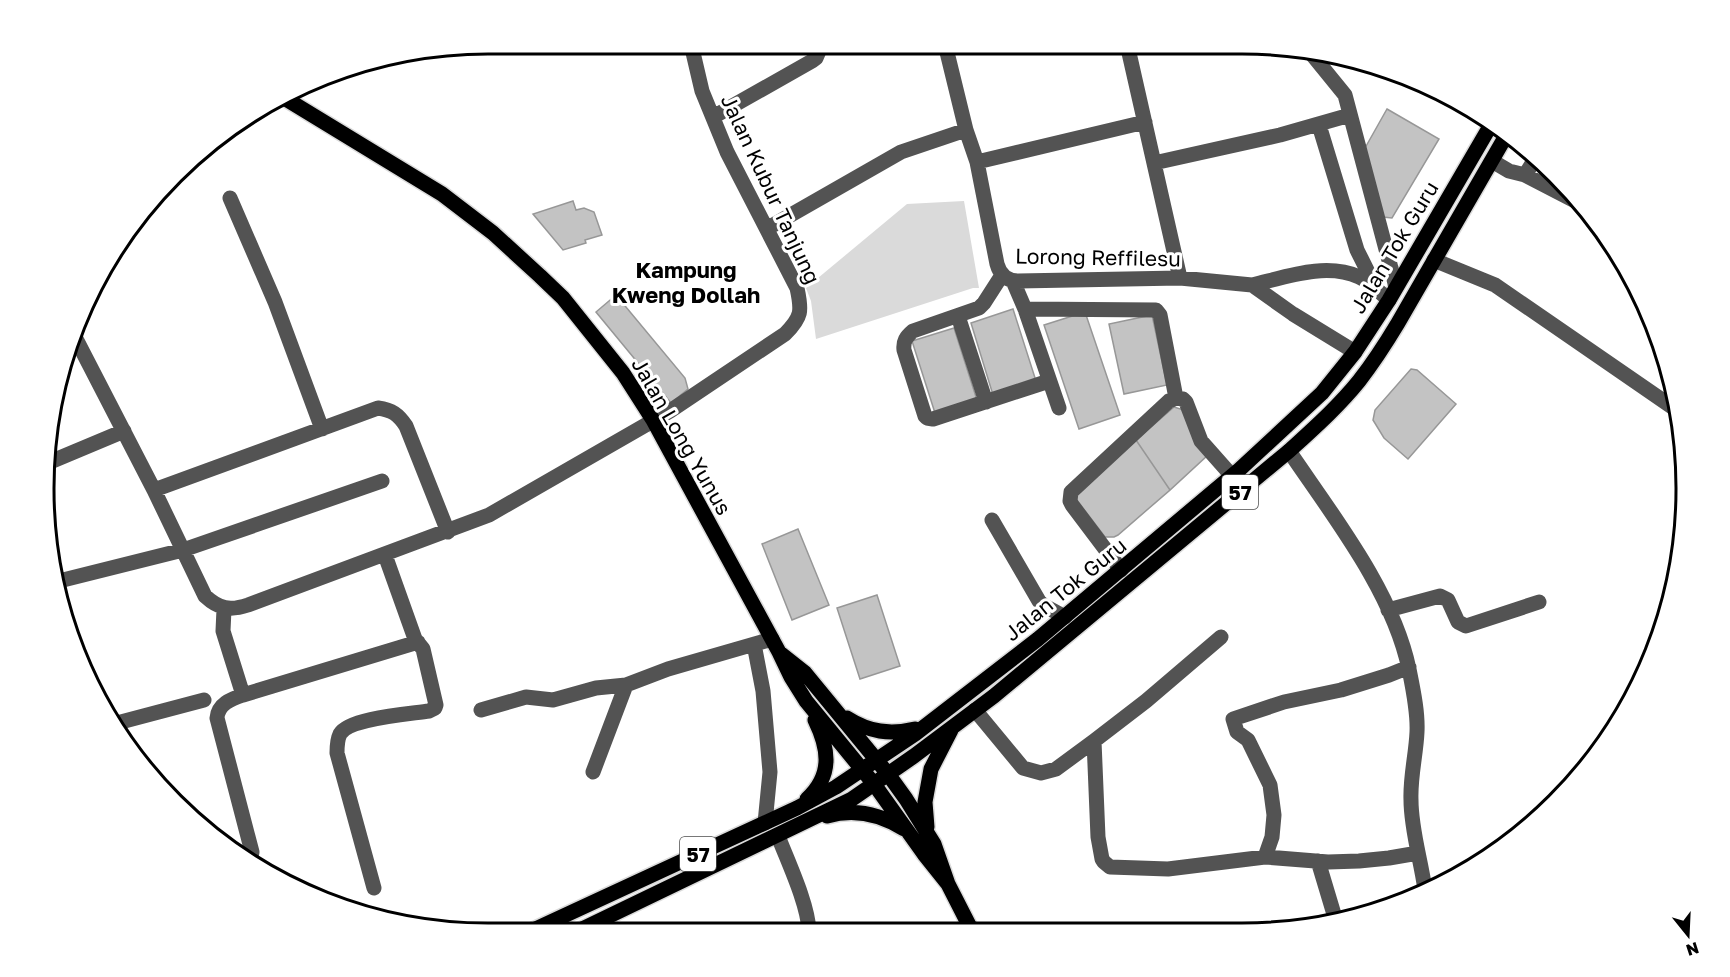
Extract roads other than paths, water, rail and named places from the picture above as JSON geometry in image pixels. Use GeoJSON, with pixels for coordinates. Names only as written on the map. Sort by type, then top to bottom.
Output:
{"type":"FeatureCollection","features":[{"type":"Feature","properties":{"kind":"main road","name":"Jalan Long Yunus"},"geometry":{"type":"LineString","coordinates":[[291,102],[442,194],[493,233],[540,276],[577,315],[622,373],[653,420],[776,645],[791,677],[948,884]]}},
{"type":"Feature","properties":{"kind":"main road","name":"Jalan Tok Guru"},"geometry":{"type":"LineString","coordinates":[[549,923],[797,808],[836,787],[940,716],[1121,570],[1232,476],[1322,393],[1355,352],[1393,294],[1488,130]]}},
{"type":"Feature","properties":{"kind":"main road","name":"Jalan Tok Guru"},"geometry":{"type":"LineString","coordinates":[[600,923],[807,822],[852,799],[874,784],[952,728],[1052,650],[1289,452],[1332,411],[1359,381],[1398,323],[1503,142]]}},
{"type":"Feature","properties":{"kind":"main road","name":"Jalan Long Yunus"},"geometry":{"type":"LineString","coordinates":[[776,645],[805,673],[888,774],[934,844],[948,884],[968,923]]}},
{"type":"Feature","properties":{"kind":"main road"},"geometry":{"type":"LineString","coordinates":[[827,699],[847,718],[861,727],[881,732],[899,733],[916,728],[940,716]]}},
{"type":"Feature","properties":{"kind":"main road"},"geometry":{"type":"LineString","coordinates":[[797,808],[815,792],[825,775],[827,760],[821,731],[807,701]]}},
{"type":"Feature","properties":{"kind":"main road"},"geometry":{"type":"LineString","coordinates":[[928,834],[925,810],[928,785],[932,769],[952,728]]}},
{"type":"Feature","properties":{"kind":"main road"},"geometry":{"type":"LineString","coordinates":[[807,822],[834,814],[864,813],[889,820],[909,832]]}},
{"type":"Feature","properties":{"kind":"street","name":"Jalan Kubur Tanjung"},"geometry":{"type":"LineString","coordinates":[[653,420],[785,334],[797,322],[801,305],[797,288],[768,228],[727,152],[702,91],[693,54]]}},
{"type":"Feature","properties":{"kind":"street"},"geometry":{"type":"LineString","coordinates":[[713,117],[812,61],[818,54]]}},
{"type":"Feature","properties":{"kind":"street","name":"Lorong Reffilesu"},"geometry":{"type":"LineString","coordinates":[[947,54],[966,130],[977,162],[997,264],[1007,278],[1180,278],[1252,285],[1319,270],[1338,271],[1358,277],[1393,294]]}},
{"type":"Feature","properties":{"kind":"street"},"geometry":{"type":"LineString","coordinates":[[1129,54],[1180,278]]}},
{"type":"Feature","properties":{"kind":"street"},"geometry":{"type":"LineString","coordinates":[[1317,61],[1345,95],[1393,294]]}},
{"type":"Feature","properties":{"kind":"street"},"geometry":{"type":"LineString","coordinates":[[1154,163],[1350,115]]}},
{"type":"Feature","properties":{"kind":"street"},"geometry":{"type":"LineString","coordinates":[[977,162],[1145,122]]}},
{"type":"Feature","properties":{"kind":"street"},"geometry":{"type":"LineString","coordinates":[[1319,124],[1357,250],[1369,275],[1370,284]]}},
{"type":"Feature","properties":{"kind":"street"},"geometry":{"type":"LineString","coordinates":[[768,228],[902,152],[966,130]]}},
{"type":"Feature","properties":{"kind":"street"},"geometry":{"type":"LineString","coordinates":[[1492,161],[1560,193]]}},
{"type":"Feature","properties":{"kind":"street"},"geometry":{"type":"LineString","coordinates":[[1525,175],[1531,165]]}},
{"type":"Feature","properties":{"kind":"street"},"geometry":{"type":"LineString","coordinates":[[230,198],[275,302],[322,429]]}},
{"type":"Feature","properties":{"kind":"street"},"geometry":{"type":"LineString","coordinates":[[1434,261],[1495,285],[1668,404]]}},
{"type":"Feature","properties":{"kind":"street"},"geometry":{"type":"LineString","coordinates":[[1049,381],[933,419],[927,418],[904,350],[905,339],[913,331],[979,308],[1007,278],[1025,309],[1059,408]]}},
{"type":"Feature","properties":{"kind":"street","name":"Lorong Reffilesu"},"geometry":{"type":"LineString","coordinates":[[1252,285],[1293,314],[1355,352]]}},
{"type":"Feature","properties":{"kind":"street"},"geometry":{"type":"LineString","coordinates":[[1025,309],[1156,310],[1160,315],[1176,398]]}},
{"type":"Feature","properties":{"kind":"street"},"geometry":{"type":"LineString","coordinates":[[958,316],[986,402]]}},
{"type":"Feature","properties":{"kind":"street"},"geometry":{"type":"LineString","coordinates":[[79,344],[154,490],[205,596],[224,609],[236,609],[248,605],[489,515],[653,420]]}},
{"type":"Feature","properties":{"kind":"street"},"geometry":{"type":"LineString","coordinates":[[1121,570],[1072,505],[1071,492],[1168,401],[1176,398],[1186,402],[1201,441],[1232,476]]}},
{"type":"Feature","properties":{"kind":"street"},"geometry":{"type":"LineString","coordinates":[[154,490],[378,408],[391,410],[400,416],[406,426],[448,532]]}},
{"type":"Feature","properties":{"kind":"street"},"geometry":{"type":"LineString","coordinates":[[55,460],[124,431]]}},
{"type":"Feature","properties":{"kind":"street"},"geometry":{"type":"LineString","coordinates":[[1289,452],[1373,577],[1409,667],[1417,731],[1410,803],[1418,853],[1427,881]]}},
{"type":"Feature","properties":{"kind":"street"},"geometry":{"type":"LineString","coordinates":[[64,580],[183,550],[381,481]]}},
{"type":"Feature","properties":{"kind":"street"},"geometry":{"type":"LineString","coordinates":[[992,520],[1039,601],[1065,617]]}},
{"type":"Feature","properties":{"kind":"street"},"geometry":{"type":"LineString","coordinates":[[374,888],[337,753],[340,733],[348,726],[361,722],[429,711],[435,708],[436,702],[423,649],[415,639],[385,555]]}},
{"type":"Feature","properties":{"kind":"street"},"geometry":{"type":"LineString","coordinates":[[1388,610],[1440,596],[1448,600],[1458,622],[1466,626],[1539,602]]}},
{"type":"Feature","properties":{"kind":"street"},"geometry":{"type":"LineString","coordinates":[[224,609],[223,631],[243,695]]}},
{"type":"Feature","properties":{"kind":"street"},"geometry":{"type":"LineString","coordinates":[[975,710],[1023,768],[1041,773],[1056,769],[1146,701],[1221,637]]}},
{"type":"Feature","properties":{"kind":"street"},"geometry":{"type":"LineString","coordinates":[[252,853],[217,718],[217,713],[223,705],[243,695],[418,642]]}},
{"type":"Feature","properties":{"kind":"street"},"geometry":{"type":"LineString","coordinates":[[481,710],[526,697],[553,700],[596,688],[626,685],[668,669],[754,644],[776,645]]}},
{"type":"Feature","properties":{"kind":"street"},"geometry":{"type":"LineString","coordinates":[[754,644],[763,691],[770,772],[765,823]]}},
{"type":"Feature","properties":{"kind":"street"},"geometry":{"type":"LineString","coordinates":[[1265,857],[1272,837],[1274,815],[1269,785],[1248,740],[1237,732],[1233,719],[1284,702],[1341,690],[1409,667]]}},
{"type":"Feature","properties":{"kind":"street"},"geometry":{"type":"LineString","coordinates":[[593,772],[626,685]]}},
{"type":"Feature","properties":{"kind":"street"},"geometry":{"type":"LineString","coordinates":[[122,722],[204,700]]}},
{"type":"Feature","properties":{"kind":"street"},"geometry":{"type":"LineString","coordinates":[[1094,741],[1098,837],[1102,859],[1106,866],[1168,868],[1265,857],[1359,861],[1418,853]]}},
{"type":"Feature","properties":{"kind":"street"},"geometry":{"type":"LineString","coordinates":[[778,836],[798,890],[807,923]]}},
{"type":"Feature","properties":{"kind":"street"},"geometry":{"type":"LineString","coordinates":[[1318,861],[1334,913]]}},
{"type":"Feature","properties":{"kind":"district","name":"Kampung Kweng Dollah"},"geometry":{"type":"Point","coordinates":[686,282]}}]}
